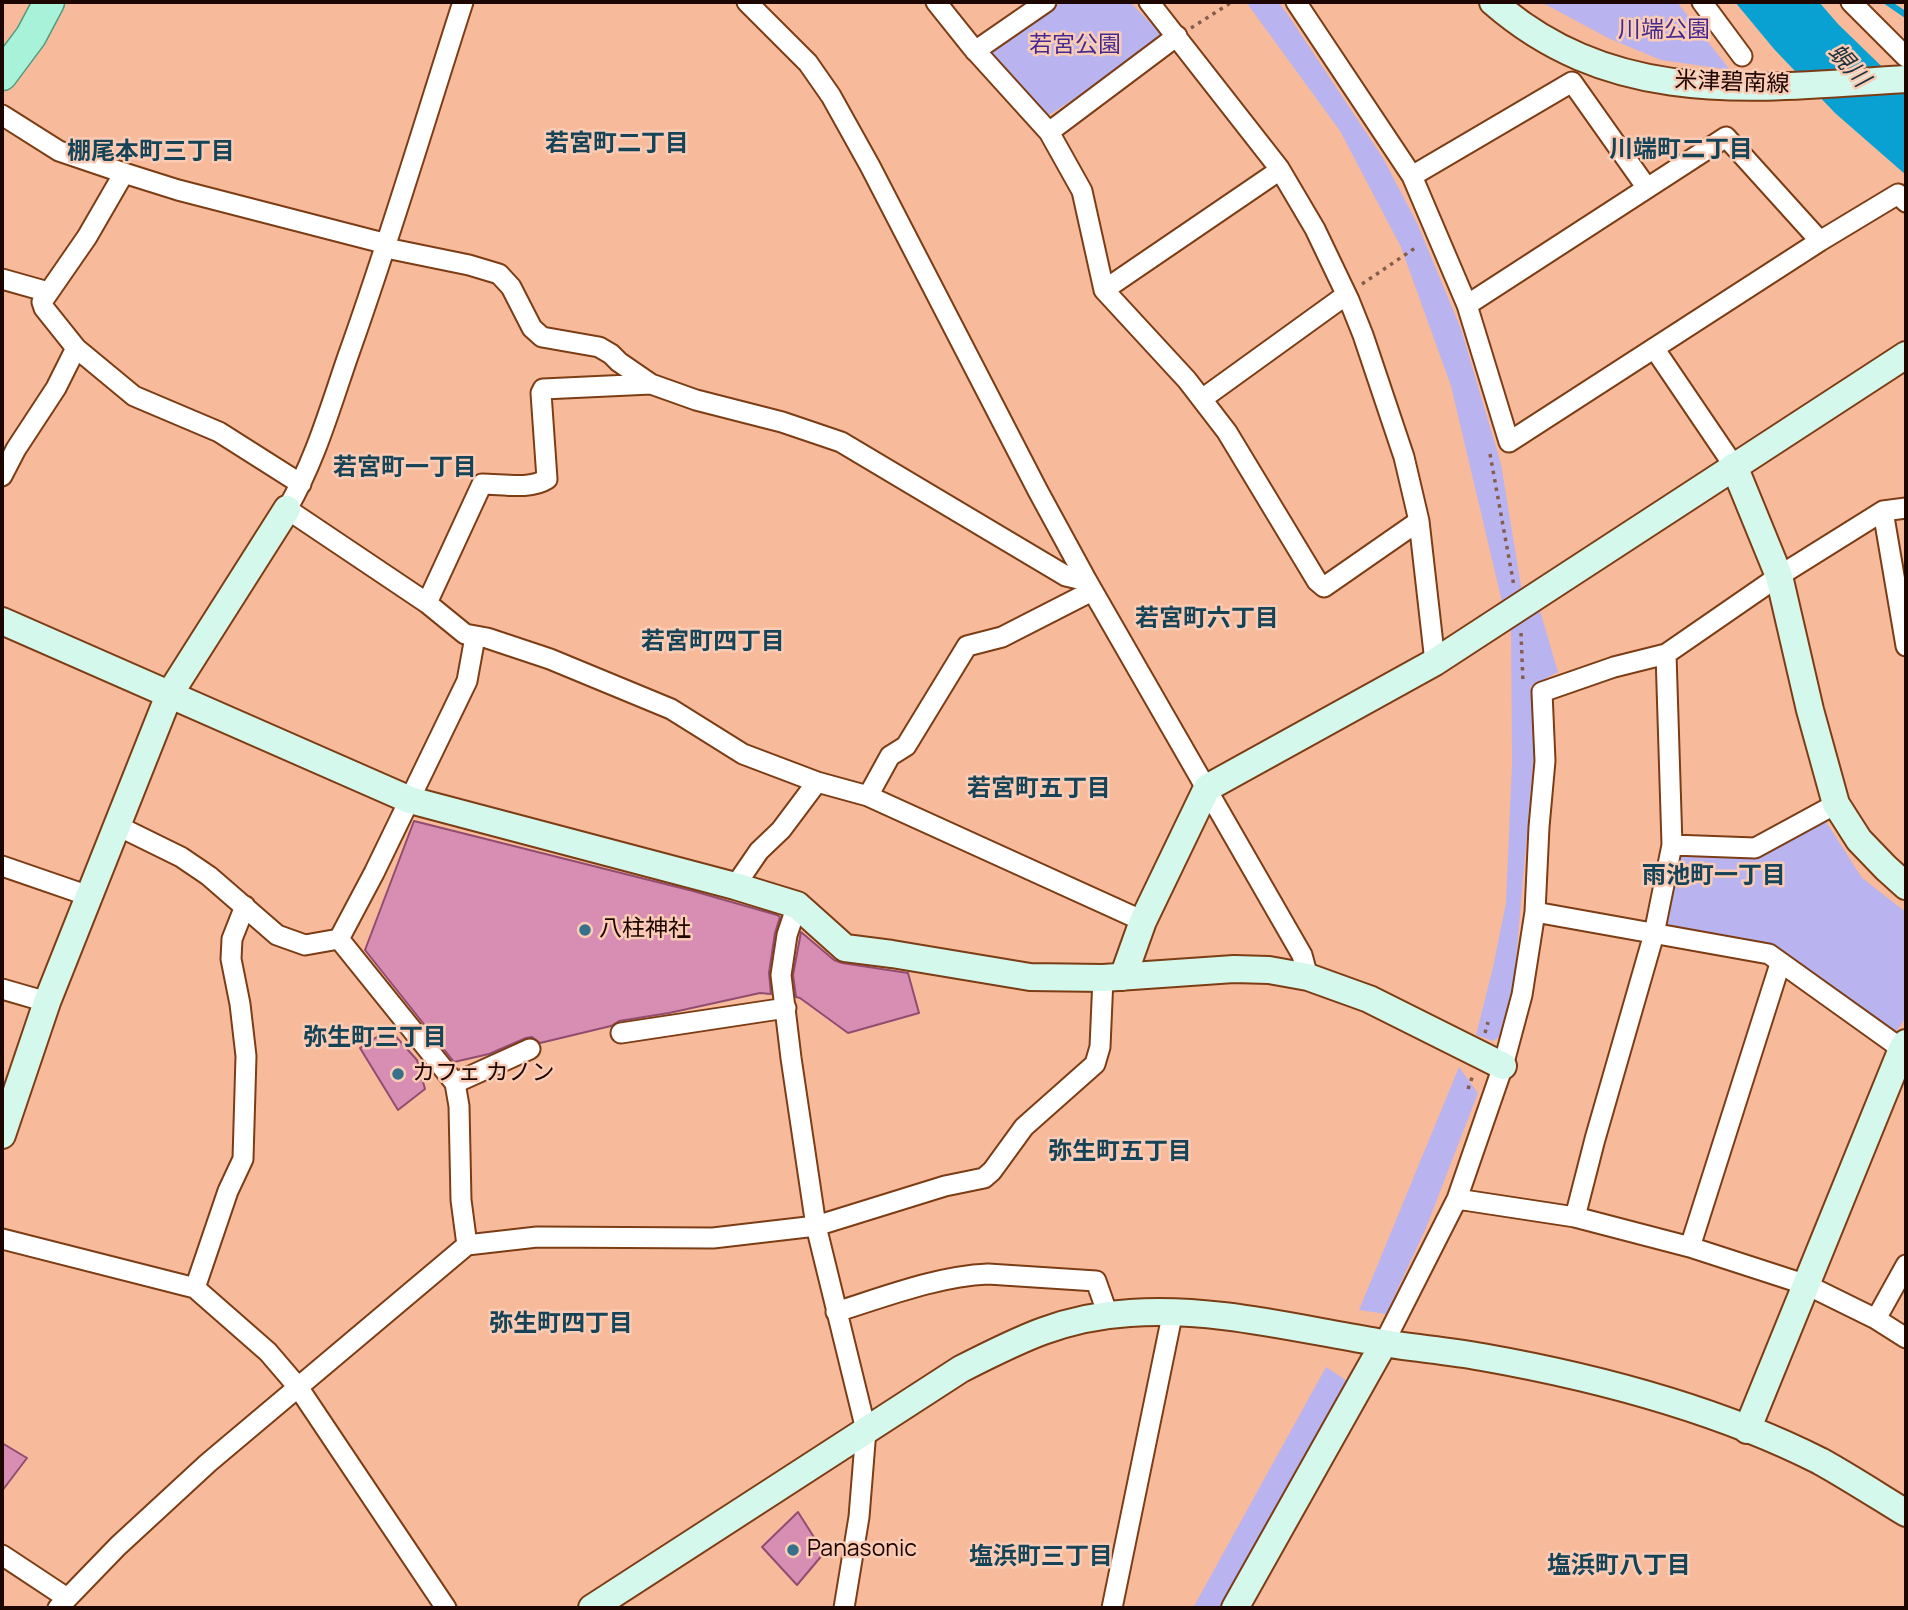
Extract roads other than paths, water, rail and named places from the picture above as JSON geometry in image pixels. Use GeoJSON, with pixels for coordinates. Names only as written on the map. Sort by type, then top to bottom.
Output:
{"type":"FeatureCollection","features":[{"type":"Feature","properties":{"kind":"main road"},"geometry":{"type":"LineString","coordinates":[[2,75],[30,36],[49,2]]}},
{"type":"Feature","properties":{"kind":"street"},"geometry":{"type":"LineString","coordinates":[[2,1135],[47,1002],[169,695],[301,484],[387,246],[463,2]]}},
{"type":"Feature","properties":{"kind":"street"},"geometry":{"type":"LineString","coordinates":[[747,2],[808,63],[831,96],[1089,586],[1302,956],[1308,977]]}},
{"type":"Feature","properties":{"kind":"street"},"geometry":{"type":"LineString","coordinates":[[936,2],[975,51],[1049,132],[1082,191],[1104,290],[1188,380],[1227,432],[1317,581],[1324,587],[1419,521]]}},
{"type":"Feature","properties":{"kind":"street"},"geometry":{"type":"LineString","coordinates":[[975,51],[1046,2]]}},
{"type":"Feature","properties":{"kind":"street"},"geometry":{"type":"LineString","coordinates":[[1149,2],[1280,170],[1315,229],[1346,295],[1363,335],[1404,457],[1419,521],[1435,662]]}},
{"type":"Feature","properties":{"kind":"street"},"geometry":{"type":"LineString","coordinates":[[1296,2],[1412,176],[1467,305],[1509,442],[1819,241],[1898,194],[1906,202]]}},
{"type":"Feature","properties":{"kind":"street","name":"米津碧南線"},"geometry":{"type":"LineString","coordinates":[[1493,2],[1547,41],[1598,65],[1657,81],[1725,88],[1906,79]]}},
{"type":"Feature","properties":{"kind":"street"},"geometry":{"type":"LineString","coordinates":[[1702,2],[1742,56]]}},
{"type":"Feature","properties":{"kind":"street"},"geometry":{"type":"LineString","coordinates":[[1851,2],[1906,57]]}},
{"type":"Feature","properties":{"kind":"street"},"geometry":{"type":"LineString","coordinates":[[1049,132],[1177,36]]}},
{"type":"Feature","properties":{"kind":"street"},"geometry":{"type":"LineString","coordinates":[[1412,176],[1572,82],[1647,188]]}},
{"type":"Feature","properties":{"kind":"street"},"geometry":{"type":"LineString","coordinates":[[2,115],[59,150],[124,173],[178,190],[499,274],[511,287],[532,328],[542,337],[599,347],[651,384],[696,400],[782,422],[841,442],[1066,576],[1089,586]]}},
{"type":"Feature","properties":{"kind":"street"},"geometry":{"type":"LineString","coordinates":[[1467,305],[1726,137],[1819,241]]}},
{"type":"Feature","properties":{"kind":"street"},"geometry":{"type":"LineString","coordinates":[[1104,290],[1280,170]]}},
{"type":"Feature","properties":{"kind":"street"},"geometry":{"type":"LineString","coordinates":[[124,173],[81,246],[42,302],[44,308],[76,348],[134,396],[219,432],[301,484]]}},
{"type":"Feature","properties":{"kind":"street"},"geometry":{"type":"LineString","coordinates":[[2,279],[48,292]]}},
{"type":"Feature","properties":{"kind":"street"},"geometry":{"type":"LineString","coordinates":[[1202,399],[1346,295]]}},
{"type":"Feature","properties":{"kind":"street"},"geometry":{"type":"LineString","coordinates":[[2,476],[16,449],[56,388],[76,348]]}},
{"type":"Feature","properties":{"kind":"street"},"geometry":{"type":"LineString","coordinates":[[1654,348],[1734,466],[1779,576],[1810,710],[1836,804],[1860,840],[1906,886]]}},
{"type":"Feature","properties":{"kind":"street"},"geometry":{"type":"LineString","coordinates":[[2,1555],[62,1603],[118,1546],[198,1472],[467,1245],[537,1237],[713,1238],[816,1226],[945,1186],[984,1178],[1024,1127],[1095,1064],[1113,977],[1207,788],[1435,662],[1906,355]]}},
{"type":"Feature","properties":{"kind":"street"},"geometry":{"type":"LineString","coordinates":[[427,603],[482,484],[527,485],[547,480],[541,393],[543,389],[651,384]]}},
{"type":"Feature","properties":{"kind":"street"},"geometry":{"type":"LineString","coordinates":[[1235,1608],[1384,1343],[1457,1199],[1503,1066],[1522,995],[1535,912],[1545,761],[1542,692],[1614,667],[1666,654],[1779,576],[1883,511],[1906,508]]}},
{"type":"Feature","properties":{"kind":"street"},"geometry":{"type":"LineString","coordinates":[[286,509],[427,603],[465,634],[487,638],[550,659],[671,709],[743,754],[817,782],[868,796],[1143,921]]}},
{"type":"Feature","properties":{"kind":"street"},"geometry":{"type":"LineString","coordinates":[[1883,511],[1906,646]]}},
{"type":"Feature","properties":{"kind":"street"},"geometry":{"type":"LineString","coordinates":[[868,796],[890,756],[906,746],[967,646],[1002,637],[1089,586]]}},
{"type":"Feature","properties":{"kind":"street"},"geometry":{"type":"LineString","coordinates":[[2,621],[410,800],[735,886],[797,905],[845,948],[1030,977],[1113,977],[1234,968],[1269,970],[1308,977],[1369,999],[1503,1066]]}},
{"type":"Feature","properties":{"kind":"street"},"geometry":{"type":"LineString","coordinates":[[338,939],[410,800],[467,681],[475,637]]}},
{"type":"Feature","properties":{"kind":"street"},"geometry":{"type":"LineString","coordinates":[[1575,1217],[1654,934],[1672,845],[1666,654]]}},
{"type":"Feature","properties":{"kind":"street"},"geometry":{"type":"LineString","coordinates":[[735,886],[759,851],[781,830],[817,782]]}},
{"type":"Feature","properties":{"kind":"street"},"geometry":{"type":"LineString","coordinates":[[1672,845],[1755,848],[1836,804]]}},
{"type":"Feature","properties":{"kind":"street"},"geometry":{"type":"LineString","coordinates":[[118,826],[181,858],[209,876],[278,934],[298,944],[338,939]]}},
{"type":"Feature","properties":{"kind":"street"},"geometry":{"type":"LineString","coordinates":[[2,866],[89,896]]}},
{"type":"Feature","properties":{"kind":"street"},"geometry":{"type":"LineString","coordinates":[[195,1288],[228,1191],[243,1159],[246,1056],[231,960],[232,939],[245,905]]}},
{"type":"Feature","properties":{"kind":"street"},"geometry":{"type":"LineString","coordinates":[[797,905],[787,935],[780,975],[816,1226],[866,1430],[859,1517],[844,1608]]}},
{"type":"Feature","properties":{"kind":"street"},"geometry":{"type":"LineString","coordinates":[[1535,912],[1769,954],[1905,1048],[1747,1430]]}},
{"type":"Feature","properties":{"kind":"street"},"geometry":{"type":"LineString","coordinates":[[338,939],[455,1083],[461,1200],[467,1245]]}},
{"type":"Feature","properties":{"kind":"street"},"geometry":{"type":"LineString","coordinates":[[1690,1247],[1780,964]]}},
{"type":"Feature","properties":{"kind":"street"},"geometry":{"type":"LineString","coordinates":[[2,989],[47,1002]]}},
{"type":"Feature","properties":{"kind":"street"},"geometry":{"type":"LineString","coordinates":[[621,1033],[786,1008]]}},
{"type":"Feature","properties":{"kind":"street"},"geometry":{"type":"LineString","coordinates":[[455,1083],[530,1049]]}},
{"type":"Feature","properties":{"kind":"street"},"geometry":{"type":"LineString","coordinates":[[1457,1199],[1575,1217],[1690,1247],[1807,1285],[1876,1319],[1906,1338]]}},
{"type":"Feature","properties":{"kind":"street"},"geometry":{"type":"LineString","coordinates":[[2,1239],[195,1288],[268,1352],[298,1387],[443,1604]]}},
{"type":"Feature","properties":{"kind":"street"},"geometry":{"type":"LineString","coordinates":[[1876,1319],[1906,1265]]}},
{"type":"Feature","properties":{"kind":"street"},"geometry":{"type":"LineString","coordinates":[[836,1312],[902,1291],[988,1274],[1096,1281],[1108,1315]]}},
{"type":"Feature","properties":{"kind":"street"},"geometry":{"type":"LineString","coordinates":[[1112,1608],[1173,1311]]}},
{"type":"Feature","properties":{"kind":"street"},"geometry":{"type":"LineString","coordinates":[[592,1608],[961,1369],[1015,1342],[1062,1323],[1108,1315],[1173,1311],[1279,1325],[1480,1356],[1582,1378],[1676,1404],[1747,1430],[1819,1461],[1906,1513]]}},
{"type":"Feature","properties":{"kind":"water","name":"蜆川"},"geometry":{"type":"Polygon","coordinates":[[[1735,2],[1819,2],[1906,90],[1906,175],[1835,113],[1774,49],[1735,2]]]}},
{"type":"Feature","properties":{"kind":"waterway"},"geometry":{"type":"LineString","coordinates":[[1887,2],[1906,15]]}},
{"type":"Feature","properties":{"kind":"place","name":"八柱神社"},"geometry":{"type":"Point","coordinates":[585,930]}},
{"type":"Feature","properties":{"kind":"place","name":"カフェ カノン"},"geometry":{"type":"Point","coordinates":[398,1074]}},
{"type":"Feature","properties":{"kind":"place","name":"Panasonic"},"geometry":{"type":"Point","coordinates":[793,1550]}},
{"type":"Feature","properties":{"kind":"district","name":"若宮町二丁目"},"geometry":{"type":"Point","coordinates":[617,144]}},
{"type":"Feature","properties":{"kind":"district","name":"川端町二丁目"},"geometry":{"type":"Point","coordinates":[1681,150]}},
{"type":"Feature","properties":{"kind":"district","name":"棚尾本町三丁目"},"geometry":{"type":"Point","coordinates":[151,152]}},
{"type":"Feature","properties":{"kind":"district","name":"若宮町一丁目"},"geometry":{"type":"Point","coordinates":[405,468]}},
{"type":"Feature","properties":{"kind":"district","name":"若宮町六丁目"},"geometry":{"type":"Point","coordinates":[1207,619]}},
{"type":"Feature","properties":{"kind":"district","name":"若宮町四丁目"},"geometry":{"type":"Point","coordinates":[713,642]}},
{"type":"Feature","properties":{"kind":"district","name":"若宮町五丁目"},"geometry":{"type":"Point","coordinates":[1039,789]}},
{"type":"Feature","properties":{"kind":"district","name":"雨池町一丁目"},"geometry":{"type":"Point","coordinates":[1714,876]}},
{"type":"Feature","properties":{"kind":"district","name":"弥生町三丁目"},"geometry":{"type":"Point","coordinates":[375,1038]}},
{"type":"Feature","properties":{"kind":"district","name":"弥生町五丁目"},"geometry":{"type":"Point","coordinates":[1120,1152]}},
{"type":"Feature","properties":{"kind":"district","name":"弥生町四丁目"},"geometry":{"type":"Point","coordinates":[561,1324]}},
{"type":"Feature","properties":{"kind":"district","name":"塩浜町三丁目"},"geometry":{"type":"Point","coordinates":[1041,1557]}},
{"type":"Feature","properties":{"kind":"district","name":"塩浜町八丁目"},"geometry":{"type":"Point","coordinates":[1619,1566]}},
{"type":"Feature","properties":{"kind":"park label","name":"川端公園"},"geometry":{"type":"Point","coordinates":[1664,31]}},
{"type":"Feature","properties":{"kind":"park label","name":"若宮公園"},"geometry":{"type":"Point","coordinates":[1075,46]}}]}
